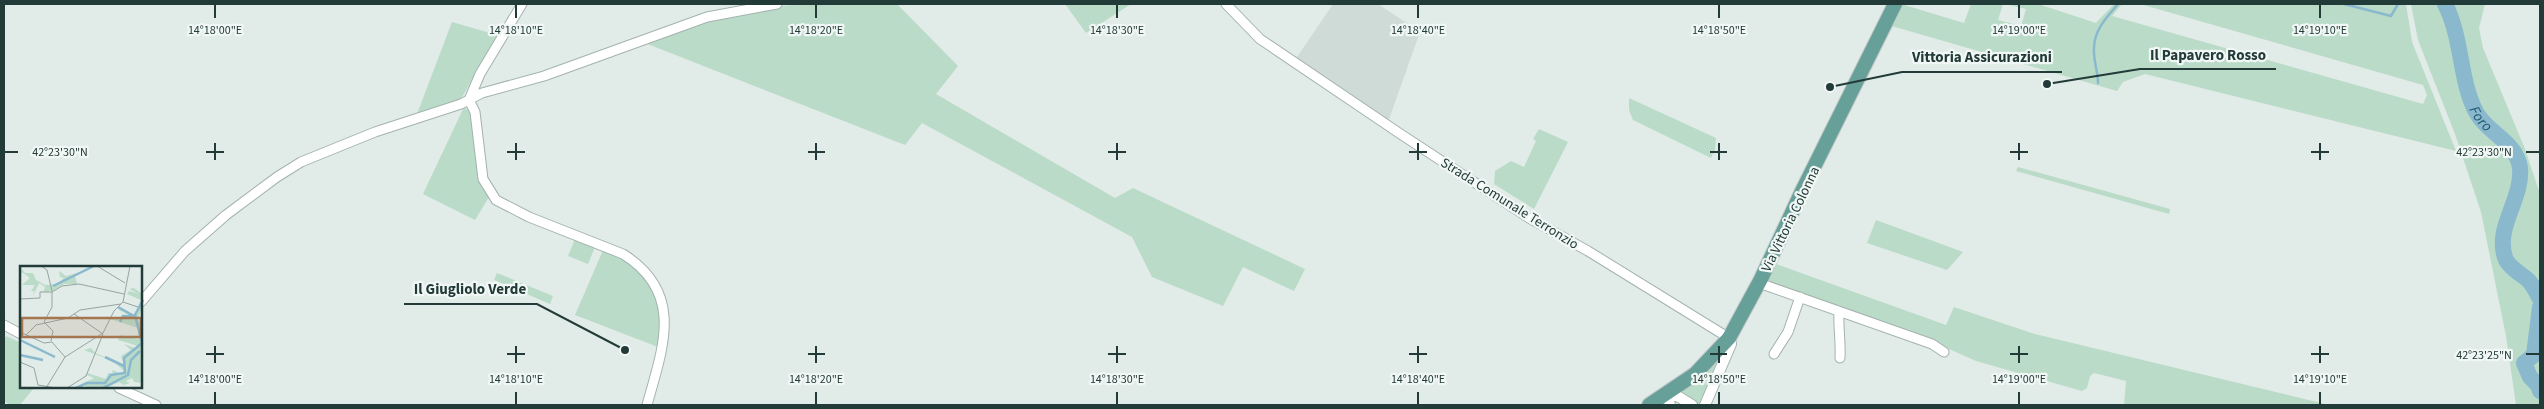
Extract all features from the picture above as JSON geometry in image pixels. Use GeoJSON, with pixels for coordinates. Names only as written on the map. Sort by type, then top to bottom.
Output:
{"type":"FeatureCollection","features":[{"type":"Feature","properties":{"kind":"main road","name":"Via Vittoria Colonna"},"geometry":{"type":"LineString","coordinates":[[1649,405],[1668,399],[1730,338],[1895,4]]}},
{"type":"Feature","properties":{"kind":"street"},"geometry":{"type":"LineString","coordinates":[[522,4],[480,74],[469,100],[475,112],[483,179],[496,200],[529,217],[623,254],[645,270],[656,285],[663,303],[664,333],[658,370],[647,405]]}},
{"type":"Feature","properties":{"kind":"street"},"geometry":{"type":"LineString","coordinates":[[142,301],[185,251],[226,215],[290,168],[376,132],[469,100],[482,93],[544,76],[707,18],[777,4]]}},
{"type":"Feature","properties":{"kind":"street","name":"Strada Comunale Terronzio"},"geometry":{"type":"LineString","coordinates":[[1226,4],[1260,39],[1402,136],[1529,218],[1730,338]]}},
{"type":"Feature","properties":{"kind":"street"},"geometry":{"type":"LineString","coordinates":[[1759,282],[1932,344],[1944,352]]}},
{"type":"Feature","properties":{"kind":"street"},"geometry":{"type":"LineString","coordinates":[[1774,354],[1788,332],[1800,297]]}},
{"type":"Feature","properties":{"kind":"street"},"geometry":{"type":"LineString","coordinates":[[1839,311],[1840,358]]}},
{"type":"Feature","properties":{"kind":"street"},"geometry":{"type":"LineString","coordinates":[[4,324],[20,333]]}},
{"type":"Feature","properties":{"kind":"street"},"geometry":{"type":"LineString","coordinates":[[1705,405],[1731,344],[1730,338]]}},
{"type":"Feature","properties":{"kind":"street"},"geometry":{"type":"LineString","coordinates":[[121,389],[156,405]]}},
{"type":"Feature","properties":{"kind":"street"},"geometry":{"type":"LineString","coordinates":[[1668,399],[1679,397],[1692,405]]}},
{"type":"Feature","properties":{"kind":"shaded area"},"geometry":{"type":"Polygon","coordinates":[[[1333,4],[1378,4],[1420,32],[1388,122],[1295,60],[1333,4]]]}},
{"type":"Feature","properties":{"kind":"green space"},"geometry":{"type":"Polygon","coordinates":[[[808,4],[897,4],[958,66],[936,94],[1115,198],[1133,188],[1305,269],[1294,291],[1243,267],[1223,306],[1152,277],[1132,237],[922,123],[905,145],[645,43],[741,11],[808,4]]]}},
{"type":"Feature","properties":{"kind":"green space"},"geometry":{"type":"Polygon","coordinates":[[[1065,4],[1131,4],[1086,33],[1065,4]]]}},
{"type":"Feature","properties":{"kind":"green space"},"geometry":{"type":"Polygon","coordinates":[[[1901,4],[1964,23],[1971,4],[2003,4],[1998,20],[2021,26],[2026,9],[2006,4],[2038,4],[2096,23],[2114,4],[2122,4],[2112,16],[2423,104],[2427,95],[2423,85],[2140,4],[2406,4],[2412,42],[2456,151],[2145,74],[2123,82],[2117,91],[1888,25],[1901,4]]]}},
{"type":"Feature","properties":{"kind":"green space"},"geometry":{"type":"Polygon","coordinates":[[[2411,4],[2485,4],[2479,28],[2483,48],[2525,149],[2540,194],[2540,405],[2516,405],[2506,336],[2481,212],[2455,134],[2418,40],[2411,4]]]}},
{"type":"Feature","properties":{"kind":"green space"},"geometry":{"type":"Polygon","coordinates":[[[452,22],[497,35],[461,99],[417,114],[452,22]]]}},
{"type":"Feature","properties":{"kind":"green space"},"geometry":{"type":"Polygon","coordinates":[[[1629,98],[1716,138],[1715,149],[1711,158],[1633,120],[1629,110],[1629,98]]]}},
{"type":"Feature","properties":{"kind":"green space"},"geometry":{"type":"Polygon","coordinates":[[[464,107],[471,113],[478,180],[489,197],[475,220],[423,194],[464,107]]]}},
{"type":"Feature","properties":{"kind":"green space"},"geometry":{"type":"Polygon","coordinates":[[[1539,129],[1568,142],[1534,209],[1494,184],[1495,171],[1511,161],[1524,167],[1536,141],[1533,139],[1539,129]]]}},
{"type":"Feature","properties":{"kind":"green space"},"geometry":{"type":"Polygon","coordinates":[[[2018,167],[2170,209],[2169,214],[2016,171],[2018,167]]]}},
{"type":"Feature","properties":{"kind":"green space"},"geometry":{"type":"Polygon","coordinates":[[[1876,220],[1963,252],[1947,270],[1867,243],[1876,220]]]}},
{"type":"Feature","properties":{"kind":"green space"},"geometry":{"type":"Polygon","coordinates":[[[575,239],[595,247],[588,264],[568,256],[575,239]]]}},
{"type":"Feature","properties":{"kind":"green space"},"geometry":{"type":"Polygon","coordinates":[[[604,248],[633,267],[652,286],[660,311],[658,347],[575,315],[604,248]]]}},
{"type":"Feature","properties":{"kind":"green space"},"geometry":{"type":"Polygon","coordinates":[[[1773,263],[1946,325],[1954,307],[2035,334],[2329,405],[2124,405],[2126,381],[2094,373],[2090,376],[2087,388],[2082,391],[1976,361],[1940,345],[1764,281],[1773,263]]]}},
{"type":"Feature","properties":{"kind":"green space"},"geometry":{"type":"Polygon","coordinates":[[[497,273],[553,296],[550,304],[494,280],[497,273]]]}},
{"type":"Feature","properties":{"kind":"green space"},"geometry":{"type":"Polygon","coordinates":[[[6,336],[20,343],[20,389],[33,389],[20,405],[10,405],[4,401],[4,340],[6,336]]]}},
{"type":"Feature","properties":{"kind":"green space"},"geometry":{"type":"Polygon","coordinates":[[[1716,363],[1700,405],[1679,394],[1716,363]]]}},
{"type":"Feature","properties":{"kind":"waterway"},"geometry":{"type":"LineString","coordinates":[[2098,83],[2094,57],[2096,35],[2118,4]]}},
{"type":"Feature","properties":{"kind":"waterway"},"geometry":{"type":"LineString","coordinates":[[2344,4],[2391,16],[2398,4]]}},
{"type":"Feature","properties":{"kind":"waterway","name":"Foro"},"geometry":{"type":"LineString","coordinates":[[2445,4],[2451,17],[2467,87],[2476,112],[2487,126],[2508,144],[2518,159],[2520,180],[2503,237],[2503,248],[2508,263],[2530,282],[2540,299]]}},
{"type":"Feature","properties":{"kind":"waterway","name":"Foro"},"geometry":{"type":"LineString","coordinates":[[2540,307],[2534,355],[2524,363],[2530,377],[2538,385],[2540,391]]}},
{"type":"Feature","properties":{"kind":"place","name":"Il Papavero Rosso"},"geometry":{"type":"Point","coordinates":[2047,84]}},
{"type":"Feature","properties":{"kind":"place","name":"Vittoria Assicurazioni"},"geometry":{"type":"Point","coordinates":[1830,87]}},
{"type":"Feature","properties":{"kind":"place","name":"Il Giugliolo Verde"},"geometry":{"type":"Point","coordinates":[625,350]}}]}
